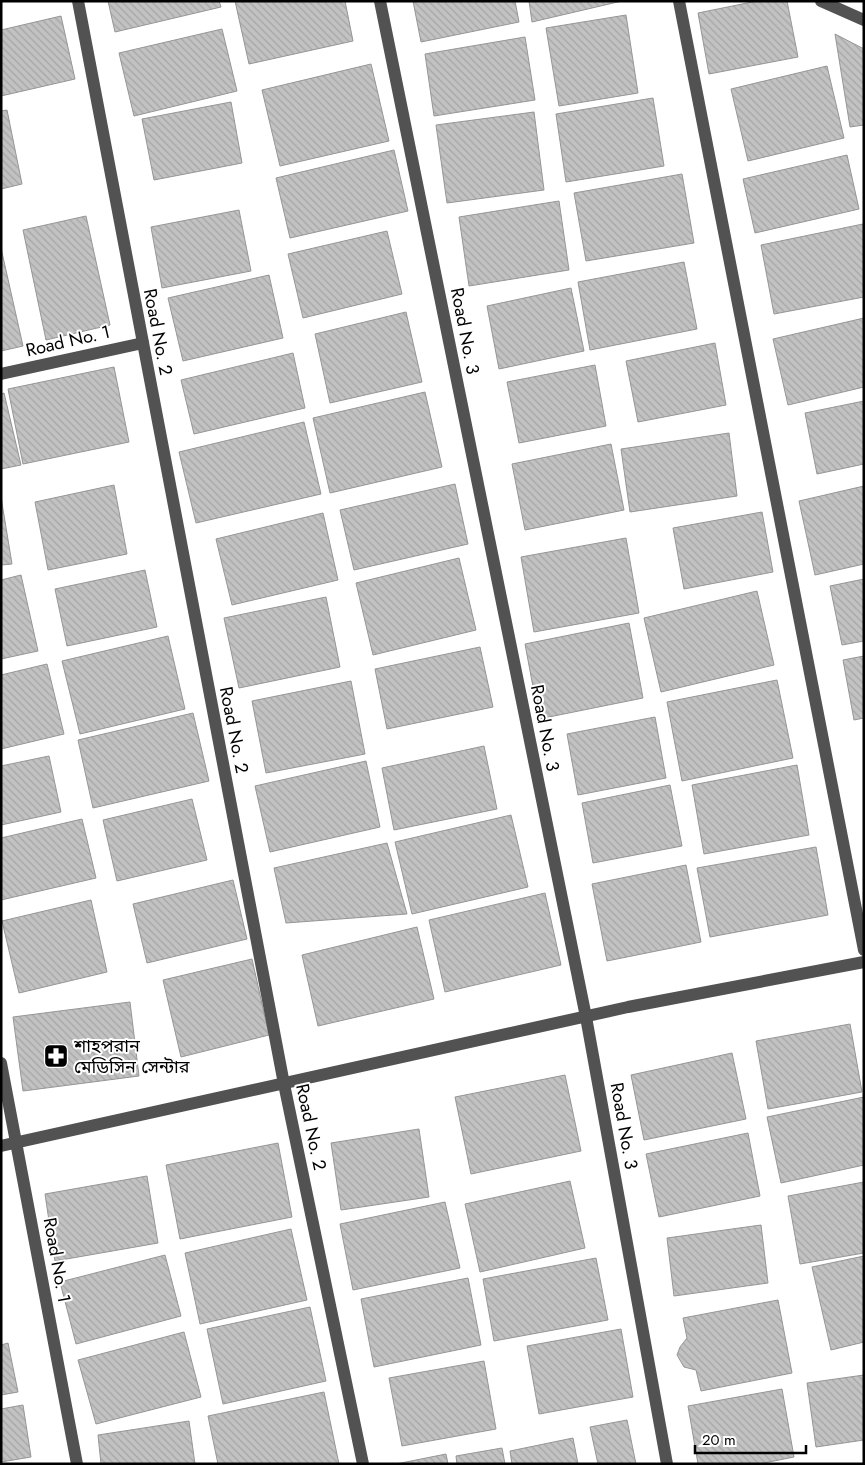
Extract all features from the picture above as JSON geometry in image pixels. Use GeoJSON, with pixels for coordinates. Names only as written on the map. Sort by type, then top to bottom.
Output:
{"type":"FeatureCollection","features":[{"type":"Feature","properties":{"kind":"street","name":"Road No. 2"},"geometry":{"type":"LineString","coordinates":[[78,1],[284,1084],[363,1464]]}},
{"type":"Feature","properties":{"kind":"street","name":"Road No. 3"},"geometry":{"type":"LineString","coordinates":[[380,1],[586,1017],[668,1464]]}},
{"type":"Feature","properties":{"kind":"street"},"geometry":{"type":"LineString","coordinates":[[679,1],[864,950]]}},
{"type":"Feature","properties":{"kind":"street"},"geometry":{"type":"LineString","coordinates":[[821,1],[864,20]]}},
{"type":"Feature","properties":{"kind":"street","name":"Road No. 1"},"geometry":{"type":"LineString","coordinates":[[1,374],[143,343]]}},
{"type":"Feature","properties":{"kind":"street"},"geometry":{"type":"LineString","coordinates":[[1,1146],[586,1017],[864,962]]}},
{"type":"Feature","properties":{"kind":"street","name":"Road No. 1"},"geometry":{"type":"LineString","coordinates":[[1,1063],[77,1464]]}},
{"type":"Feature","properties":{"kind":"building"},"geometry":{"type":"Polygon","coordinates":[[[108,1],[219,1],[221,7],[115,32],[108,1]]]}},
{"type":"Feature","properties":{"kind":"building"},"geometry":{"type":"Polygon","coordinates":[[[235,1],[345,1],[353,41],[249,64],[235,1]]]}},
{"type":"Feature","properties":{"kind":"building"},"geometry":{"type":"Polygon","coordinates":[[[413,1],[515,1],[519,22],[421,42],[413,1]]]}},
{"type":"Feature","properties":{"kind":"building"},"geometry":{"type":"Polygon","coordinates":[[[529,1],[622,1],[532,22],[529,1]]]}},
{"type":"Feature","properties":{"kind":"building"},"geometry":{"type":"Polygon","coordinates":[[[757,1],[787,1],[798,57],[709,74],[698,13],[757,1]]]}},
{"type":"Feature","properties":{"kind":"building"},"geometry":{"type":"Polygon","coordinates":[[[626,15],[638,93],[559,106],[546,28],[626,15]]]}},
{"type":"Feature","properties":{"kind":"building"},"geometry":{"type":"Polygon","coordinates":[[[61,16],[75,79],[1,96],[1,30],[61,16]]]}},
{"type":"Feature","properties":{"kind":"building"},"geometry":{"type":"Polygon","coordinates":[[[222,29],[237,91],[134,116],[119,53],[222,29]]]}},
{"type":"Feature","properties":{"kind":"building"},"geometry":{"type":"Polygon","coordinates":[[[835,34],[864,49],[864,125],[850,127],[835,34]]]}},
{"type":"Feature","properties":{"kind":"building"},"geometry":{"type":"Polygon","coordinates":[[[525,37],[535,100],[434,116],[425,54],[525,37]]]}},
{"type":"Feature","properties":{"kind":"building"},"geometry":{"type":"Polygon","coordinates":[[[371,64],[389,141],[280,166],[262,90],[371,64]]]}},
{"type":"Feature","properties":{"kind":"building"},"geometry":{"type":"Polygon","coordinates":[[[827,66],[844,138],[748,161],[731,89],[827,66]]]}},
{"type":"Feature","properties":{"kind":"building"},"geometry":{"type":"Polygon","coordinates":[[[653,98],[664,166],[566,182],[556,114],[653,98]]]}},
{"type":"Feature","properties":{"kind":"building"},"geometry":{"type":"Polygon","coordinates":[[[231,102],[242,163],[154,180],[142,119],[231,102]]]}},
{"type":"Feature","properties":{"kind":"building"},"geometry":{"type":"Polygon","coordinates":[[[7,110],[22,184],[1,189],[1,111],[7,110]]]}},
{"type":"Feature","properties":{"kind":"building"},"geometry":{"type":"Polygon","coordinates":[[[534,112],[544,190],[447,203],[436,125],[534,112]]]}},
{"type":"Feature","properties":{"kind":"building"},"geometry":{"type":"Polygon","coordinates":[[[394,150],[408,211],[290,238],[276,178],[394,150]]]}},
{"type":"Feature","properties":{"kind":"building"},"geometry":{"type":"Polygon","coordinates":[[[847,155],[859,209],[755,233],[743,179],[847,155]]]}},
{"type":"Feature","properties":{"kind":"building"},"geometry":{"type":"Polygon","coordinates":[[[682,174],[694,243],[586,261],[574,193],[682,174]]]}},
{"type":"Feature","properties":{"kind":"building"},"geometry":{"type":"Polygon","coordinates":[[[559,201],[569,270],[469,286],[459,217],[559,201]]]}},
{"type":"Feature","properties":{"kind":"building"},"geometry":{"type":"Polygon","coordinates":[[[239,210],[251,271],[162,288],[151,227],[239,210]]]}},
{"type":"Feature","properties":{"kind":"building"},"geometry":{"type":"Polygon","coordinates":[[[86,216],[110,325],[46,340],[23,230],[86,216]]]}},
{"type":"Feature","properties":{"kind":"building"},"geometry":{"type":"Polygon","coordinates":[[[863,224],[864,297],[774,314],[761,245],[863,224]]]}},
{"type":"Feature","properties":{"kind":"building"},"geometry":{"type":"Polygon","coordinates":[[[387,231],[402,294],[303,318],[288,254],[387,231]]]}},
{"type":"Feature","properties":{"kind":"building"},"geometry":{"type":"Polygon","coordinates":[[[1,248],[23,346],[1,351],[1,248]]]}},
{"type":"Feature","properties":{"kind":"building"},"geometry":{"type":"Polygon","coordinates":[[[684,262],[697,329],[590,350],[578,282],[684,262]]]}},
{"type":"Feature","properties":{"kind":"building"},"geometry":{"type":"Polygon","coordinates":[[[269,275],[283,338],[183,361],[168,298],[269,275]]]}},
{"type":"Feature","properties":{"kind":"building"},"geometry":{"type":"Polygon","coordinates":[[[571,288],[584,351],[499,369],[487,306],[571,288]]]}},
{"type":"Feature","properties":{"kind":"building"},"geometry":{"type":"Polygon","coordinates":[[[406,312],[422,382],[330,403],[315,334],[406,312]]]}},
{"type":"Feature","properties":{"kind":"building"},"geometry":{"type":"Polygon","coordinates":[[[864,318],[864,387],[788,405],[773,339],[864,318]]]}},
{"type":"Feature","properties":{"kind":"building"},"geometry":{"type":"Polygon","coordinates":[[[715,343],[726,405],[638,422],[626,361],[715,343]]]}},
{"type":"Feature","properties":{"kind":"building"},"geometry":{"type":"Polygon","coordinates":[[[293,353],[305,408],[194,434],[181,380],[293,353]]]}},
{"type":"Feature","properties":{"kind":"building"},"geometry":{"type":"Polygon","coordinates":[[[595,365],[606,426],[519,443],[507,382],[595,365]]]}},
{"type":"Feature","properties":{"kind":"building"},"geometry":{"type":"Polygon","coordinates":[[[114,367],[129,442],[23,464],[8,389],[114,367]]]}},
{"type":"Feature","properties":{"kind":"building"},"geometry":{"type":"Polygon","coordinates":[[[425,392],[442,467],[330,493],[313,418],[425,392]]]}},
{"type":"Feature","properties":{"kind":"building"},"geometry":{"type":"Polygon","coordinates":[[[4,393],[21,465],[1,469],[1,394],[4,393]]]}},
{"type":"Feature","properties":{"kind":"building"},"geometry":{"type":"Polygon","coordinates":[[[864,401],[864,464],[817,474],[805,413],[864,401]]]}},
{"type":"Feature","properties":{"kind":"building"},"geometry":{"type":"Polygon","coordinates":[[[304,422],[321,494],[196,523],[179,452],[304,422]]]}},
{"type":"Feature","properties":{"kind":"building"},"geometry":{"type":"Polygon","coordinates":[[[729,433],[737,496],[630,512],[621,449],[729,433]]]}},
{"type":"Feature","properties":{"kind":"building"},"geometry":{"type":"Polygon","coordinates":[[[611,444],[624,510],[525,530],[512,464],[611,444]]]}},
{"type":"Feature","properties":{"kind":"building"},"geometry":{"type":"Polygon","coordinates":[[[455,484],[468,544],[354,570],[340,510],[455,484]]]}},
{"type":"Feature","properties":{"kind":"building"},"geometry":{"type":"Polygon","coordinates":[[[114,485],[127,554],[48,570],[35,502],[114,485]]]}},
{"type":"Feature","properties":{"kind":"building"},"geometry":{"type":"Polygon","coordinates":[[[864,486],[864,564],[815,575],[799,501],[864,486]]]}},
{"type":"Feature","properties":{"kind":"building"},"geometry":{"type":"Polygon","coordinates":[[[1,497],[12,564],[1,565],[1,497]]]}},
{"type":"Feature","properties":{"kind":"building"},"geometry":{"type":"Polygon","coordinates":[[[762,512],[773,572],[684,589],[673,528],[762,512]]]}},
{"type":"Feature","properties":{"kind":"building"},"geometry":{"type":"Polygon","coordinates":[[[323,513],[338,580],[232,605],[216,539],[323,513]]]}},
{"type":"Feature","properties":{"kind":"building"},"geometry":{"type":"Polygon","coordinates":[[[626,538],[639,613],[534,632],[521,557],[626,538]]]}},
{"type":"Feature","properties":{"kind":"building"},"geometry":{"type":"Polygon","coordinates":[[[459,558],[476,630],[373,655],[356,583],[459,558]]]}},
{"type":"Feature","properties":{"kind":"building"},"geometry":{"type":"Polygon","coordinates":[[[145,570],[157,627],[67,646],[55,589],[145,570]]]}},
{"type":"Feature","properties":{"kind":"building"},"geometry":{"type":"Polygon","coordinates":[[[21,575],[38,651],[1,659],[1,580],[21,575]]]}},
{"type":"Feature","properties":{"kind":"building"},"geometry":{"type":"Polygon","coordinates":[[[864,579],[864,641],[842,645],[830,586],[864,579]]]}},
{"type":"Feature","properties":{"kind":"building"},"geometry":{"type":"Polygon","coordinates":[[[757,591],[774,665],[661,692],[644,618],[757,591]]]}},
{"type":"Feature","properties":{"kind":"building"},"geometry":{"type":"Polygon","coordinates":[[[326,597],[340,667],[239,688],[224,618],[326,597]]]}},
{"type":"Feature","properties":{"kind":"building"},"geometry":{"type":"Polygon","coordinates":[[[629,623],[643,698],[539,719],[525,644],[629,623]]]}},
{"type":"Feature","properties":{"kind":"building"},"geometry":{"type":"Polygon","coordinates":[[[168,636],[185,709],[80,734],[62,661],[168,636]]]}},
{"type":"Feature","properties":{"kind":"building"},"geometry":{"type":"Polygon","coordinates":[[[480,647],[493,707],[387,729],[375,669],[480,647]]]}},
{"type":"Feature","properties":{"kind":"building"},"geometry":{"type":"Polygon","coordinates":[[[864,656],[864,718],[854,720],[843,660],[864,656]]]}},
{"type":"Feature","properties":{"kind":"building"},"geometry":{"type":"Polygon","coordinates":[[[47,664],[64,734],[1,749],[1,675],[47,664]]]}},
{"type":"Feature","properties":{"kind":"building"},"geometry":{"type":"Polygon","coordinates":[[[777,680],[793,758],[682,781],[667,702],[777,680]]]}},
{"type":"Feature","properties":{"kind":"building"},"geometry":{"type":"Polygon","coordinates":[[[351,681],[365,754],[266,773],[252,701],[351,681]]]}},
{"type":"Feature","properties":{"kind":"building"},"geometry":{"type":"Polygon","coordinates":[[[193,713],[209,781],[93,808],[78,740],[193,713]]]}},
{"type":"Feature","properties":{"kind":"building"},"geometry":{"type":"Polygon","coordinates":[[[655,717],[666,778],[578,795],[567,734],[655,717]]]}},
{"type":"Feature","properties":{"kind":"building"},"geometry":{"type":"Polygon","coordinates":[[[484,746],[497,809],[394,830],[382,768],[484,746]]]}},
{"type":"Feature","properties":{"kind":"building"},"geometry":{"type":"Polygon","coordinates":[[[49,756],[61,812],[1,825],[1,766],[49,756]]]}},
{"type":"Feature","properties":{"kind":"building"},"geometry":{"type":"Polygon","coordinates":[[[366,761],[380,827],[270,852],[255,786],[366,761]]]}},
{"type":"Feature","properties":{"kind":"building"},"geometry":{"type":"Polygon","coordinates":[[[797,765],[809,835],[704,854],[692,785],[797,765]]]}},
{"type":"Feature","properties":{"kind":"building"},"geometry":{"type":"Polygon","coordinates":[[[670,785],[682,846],[593,863],[582,803],[670,785]]]}},
{"type":"Feature","properties":{"kind":"building"},"geometry":{"type":"Polygon","coordinates":[[[192,799],[207,860],[117,881],[103,820],[192,799]]]}},
{"type":"Feature","properties":{"kind":"building"},"geometry":{"type":"Polygon","coordinates":[[[511,815],[528,887],[412,914],[395,842],[511,815]]]}},
{"type":"Feature","properties":{"kind":"building"},"geometry":{"type":"Polygon","coordinates":[[[82,819],[96,878],[1,900],[1,838],[82,819]]]}},
{"type":"Feature","properties":{"kind":"building"},"geometry":{"type":"Polygon","coordinates":[[[387,843],[407,914],[286,923],[274,868],[387,843]]]}},
{"type":"Feature","properties":{"kind":"building"},"geometry":{"type":"Polygon","coordinates":[[[816,847],[828,915],[710,937],[697,868],[816,847]]]}},
{"type":"Feature","properties":{"kind":"building"},"geometry":{"type":"Polygon","coordinates":[[[686,865],[701,942],[607,961],[592,884],[686,865]]]}},
{"type":"Feature","properties":{"kind":"building"},"geometry":{"type":"Polygon","coordinates":[[[233,880],[247,939],[147,963],[133,904],[233,880]]]}},
{"type":"Feature","properties":{"kind":"building"},"geometry":{"type":"Polygon","coordinates":[[[545,893],[561,965],[445,992],[429,920],[545,893]]]}},
{"type":"Feature","properties":{"kind":"building"},"geometry":{"type":"Polygon","coordinates":[[[91,900],[107,972],[19,993],[2,921],[91,900]]]}},
{"type":"Feature","properties":{"kind":"building"},"geometry":{"type":"Polygon","coordinates":[[[417,927],[434,999],[318,1026],[302,955],[417,927]]]}},
{"type":"Feature","properties":{"kind":"building"},"geometry":{"type":"Polygon","coordinates":[[[252,959],[269,1035],[181,1057],[163,980],[252,959]]]}},
{"type":"Feature","properties":{"kind":"building"},"geometry":{"type":"Polygon","coordinates":[[[130,1002],[139,1076],[23,1091],[13,1017],[130,1002]]]}},
{"type":"Feature","properties":{"kind":"building"},"geometry":{"type":"Polygon","coordinates":[[[850,1024],[862,1092],[768,1109],[756,1041],[850,1024]]]}},
{"type":"Feature","properties":{"kind":"building"},"geometry":{"type":"Polygon","coordinates":[[[732,1053],[746,1119],[644,1140],[631,1075],[732,1053]]]}},
{"type":"Feature","properties":{"kind":"building"},"geometry":{"type":"Polygon","coordinates":[[[565,1075],[581,1151],[471,1174],[455,1097],[565,1075]]]}},
{"type":"Feature","properties":{"kind":"building"},"geometry":{"type":"Polygon","coordinates":[[[864,1097],[864,1165],[781,1183],[767,1117],[864,1097]]]}},
{"type":"Feature","properties":{"kind":"building"},"geometry":{"type":"Polygon","coordinates":[[[419,1129],[429,1197],[341,1210],[331,1143],[419,1129]]]}},
{"type":"Feature","properties":{"kind":"building"},"geometry":{"type":"Polygon","coordinates":[[[748,1133],[760,1196],[659,1217],[646,1154],[748,1133]]]}},
{"type":"Feature","properties":{"kind":"building"},"geometry":{"type":"Polygon","coordinates":[[[278,1143],[292,1217],[180,1239],[166,1165],[278,1143]]]}},
{"type":"Feature","properties":{"kind":"building"},"geometry":{"type":"Polygon","coordinates":[[[147,1176],[158,1243],[55,1261],[45,1194],[147,1176]]]}},
{"type":"Feature","properties":{"kind":"building"},"geometry":{"type":"Polygon","coordinates":[[[570,1181],[585,1248],[480,1272],[465,1204],[570,1181]]]}},
{"type":"Feature","properties":{"kind":"building"},"geometry":{"type":"Polygon","coordinates":[[[864,1182],[864,1253],[800,1264],[788,1196],[864,1182]]]}},
{"type":"Feature","properties":{"kind":"building"},"geometry":{"type":"Polygon","coordinates":[[[445,1202],[460,1268],[353,1290],[340,1224],[445,1202]]]}},
{"type":"Feature","properties":{"kind":"building"},"geometry":{"type":"Polygon","coordinates":[[[761,1225],[768,1283],[674,1296],[667,1238],[761,1225]]]}},
{"type":"Feature","properties":{"kind":"building"},"geometry":{"type":"Polygon","coordinates":[[[291,1229],[307,1300],[200,1324],[185,1253],[291,1229]]]}},
{"type":"Feature","properties":{"kind":"building"},"geometry":{"type":"Polygon","coordinates":[[[165,1255],[181,1316],[76,1344],[60,1282],[165,1255]]]}},
{"type":"Feature","properties":{"kind":"building"},"geometry":{"type":"Polygon","coordinates":[[[864,1256],[864,1342],[831,1350],[812,1267],[864,1256]]]}},
{"type":"Feature","properties":{"kind":"building"},"geometry":{"type":"Polygon","coordinates":[[[596,1258],[608,1320],[494,1341],[483,1279],[596,1258]]]}},
{"type":"Feature","properties":{"kind":"building"},"geometry":{"type":"Polygon","coordinates":[[[468,1278],[481,1345],[374,1367],[361,1299],[468,1278]]]}},
{"type":"Feature","properties":{"kind":"building"},"geometry":{"type":"Polygon","coordinates":[[[778,1300],[792,1373],[701,1391],[696,1370],[684,1367],[677,1355],[687,1338],[683,1318],[778,1300]]]}},
{"type":"Feature","properties":{"kind":"building"},"geometry":{"type":"Polygon","coordinates":[[[310,1307],[326,1381],[223,1404],[207,1329],[310,1307]]]}},
{"type":"Feature","properties":{"kind":"building"},"geometry":{"type":"Polygon","coordinates":[[[621,1329],[633,1397],[539,1414],[527,1346],[621,1329]]]}},
{"type":"Feature","properties":{"kind":"building"},"geometry":{"type":"Polygon","coordinates":[[[184,1332],[201,1397],[96,1424],[78,1360],[184,1332]]]}},
{"type":"Feature","properties":{"kind":"building"},"geometry":{"type":"Polygon","coordinates":[[[8,1343],[18,1392],[1,1395],[1,1345],[8,1343]]]}},
{"type":"Feature","properties":{"kind":"building"},"geometry":{"type":"Polygon","coordinates":[[[484,1361],[496,1429],[402,1446],[389,1378],[484,1361]]]}},
{"type":"Feature","properties":{"kind":"building"},"geometry":{"type":"Polygon","coordinates":[[[864,1375],[864,1440],[816,1447],[807,1383],[864,1375]]]}},
{"type":"Feature","properties":{"kind":"building"},"geometry":{"type":"Polygon","coordinates":[[[782,1389],[794,1457],[759,1464],[698,1464],[688,1406],[782,1389]]]}},
{"type":"Feature","properties":{"kind":"building"},"geometry":{"type":"Polygon","coordinates":[[[324,1392],[339,1464],[218,1464],[208,1416],[324,1392]]]}},
{"type":"Feature","properties":{"kind":"building"},"geometry":{"type":"Polygon","coordinates":[[[23,1405],[31,1457],[1,1462],[1,1409],[23,1405]]]}},
{"type":"Feature","properties":{"kind":"building"},"geometry":{"type":"Polygon","coordinates":[[[627,1420],[636,1464],[598,1464],[590,1427],[627,1420]]]}},
{"type":"Feature","properties":{"kind":"building"},"geometry":{"type":"Polygon","coordinates":[[[189,1421],[195,1464],[101,1464],[98,1435],[189,1421]]]}},
{"type":"Feature","properties":{"kind":"building"},"geometry":{"type":"Polygon","coordinates":[[[573,1438],[578,1464],[512,1464],[510,1451],[573,1438]]]}},
{"type":"Feature","properties":{"kind":"building"},"geometry":{"type":"Polygon","coordinates":[[[502,1448],[505,1464],[457,1464],[456,1456],[502,1448]]]}},
{"type":"Feature","properties":{"kind":"building"},"geometry":{"type":"Polygon","coordinates":[[[446,1454],[448,1464],[396,1464],[446,1454]]]}},
{"type":"Feature","properties":{"kind":"place","name":"শাহপরান মেডিসিন সেন্টার"},"geometry":{"type":"Point","coordinates":[56,1056]}}]}
